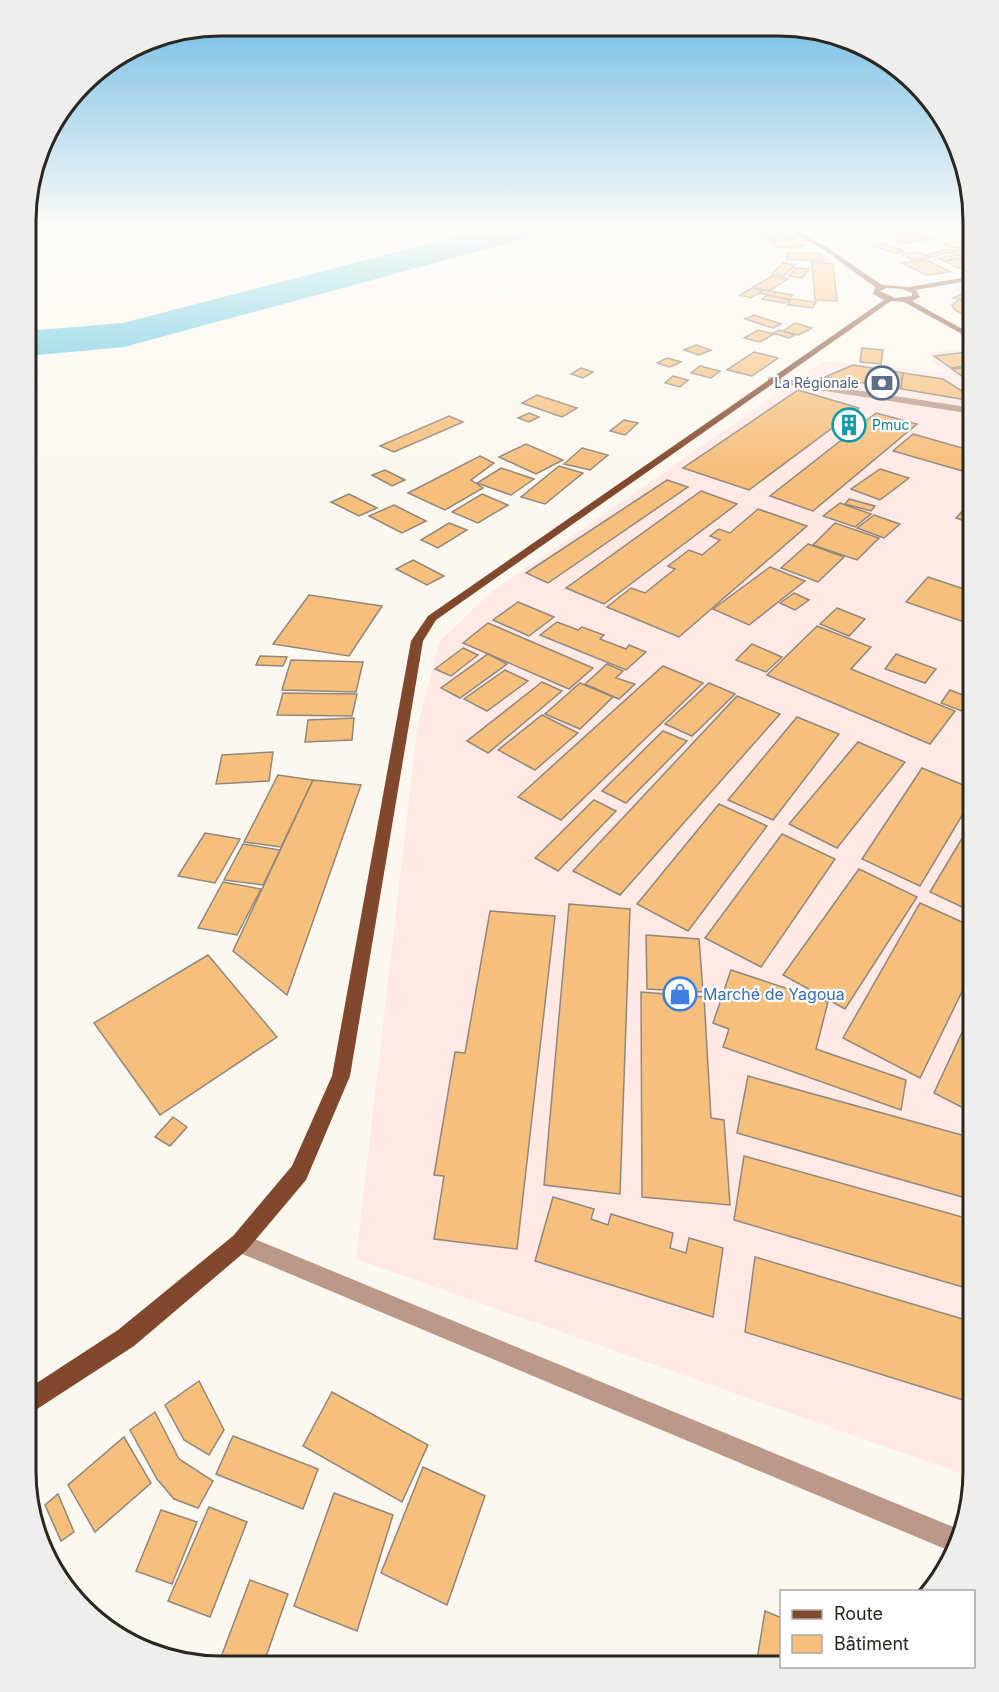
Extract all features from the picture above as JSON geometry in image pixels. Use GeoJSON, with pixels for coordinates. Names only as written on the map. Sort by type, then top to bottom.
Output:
{"type":"FeatureCollection","features":[{"type":"Feature","properties":{"kind":"main road"},"geometry":{"type":"LineString","coordinates":[[36,1396],[126,1338],[240,1243],[299,1173],[341,1076],[417,641],[432,618],[454,600],[771,380],[862,311]]}},
{"type":"Feature","properties":{"kind":"main road"},"geometry":{"type":"LineString","coordinates":[[926,311],[963,332]]}},
{"type":"Feature","properties":{"kind":"street"},"geometry":{"type":"LineString","coordinates":[[771,380],[963,409]]}},
{"type":"Feature","properties":{"kind":"street"},"geometry":{"type":"LineString","coordinates":[[240,1243],[950,1539]]}},
{"type":"Feature","properties":{"kind":"shaded area","name":"Marché de Yagoua"},"geometry":{"type":"Polygon","coordinates":[[[963,350],[963,1474],[356,1259],[417,729],[439,642],[490,593],[824,361],[945,372],[924,353],[963,350]]]}},
{"type":"Feature","properties":{"kind":"building"},"geometry":{"type":"Polygon","coordinates":[[[754,315],[781,324],[773,328],[745,319],[754,315]]]}},
{"type":"Feature","properties":{"kind":"building"},"geometry":{"type":"Polygon","coordinates":[[[795,323],[812,328],[799,335],[783,331],[795,323]]]}},
{"type":"Feature","properties":{"kind":"building"},"geometry":{"type":"Polygon","coordinates":[[[758,330],[774,334],[760,342],[744,338],[758,330]]]}},
{"type":"Feature","properties":{"kind":"building"},"geometry":{"type":"Polygon","coordinates":[[[779,330],[795,335],[789,338],[773,333],[779,330]]]}},
{"type":"Feature","properties":{"kind":"building"},"geometry":{"type":"Polygon","coordinates":[[[696,345],[711,350],[699,355],[684,350],[696,345]]]}},
{"type":"Feature","properties":{"kind":"building"},"geometry":{"type":"Polygon","coordinates":[[[862,348],[883,350],[881,364],[860,362],[862,348]]]}},
{"type":"Feature","properties":{"kind":"building"},"geometry":{"type":"Polygon","coordinates":[[[754,352],[778,358],[752,376],[727,370],[754,352]]]}},
{"type":"Feature","properties":{"kind":"building"},"geometry":{"type":"Polygon","coordinates":[[[963,352],[963,366],[951,368],[934,356],[963,352]]]}},
{"type":"Feature","properties":{"kind":"building"},"geometry":{"type":"Polygon","coordinates":[[[667,358],[681,362],[670,367],[657,363],[667,358]]]}},
{"type":"Feature","properties":{"kind":"building","name":"La Régionale"},"geometry":{"type":"Polygon","coordinates":[[[853,365],[903,373],[901,389],[825,377],[853,365]]]}},
{"type":"Feature","properties":{"kind":"building"},"geometry":{"type":"Polygon","coordinates":[[[700,366],[720,371],[711,378],[691,373],[700,366]]]}},
{"type":"Feature","properties":{"kind":"building"},"geometry":{"type":"Polygon","coordinates":[[[581,368],[593,372],[583,378],[571,374],[581,368]]]}},
{"type":"Feature","properties":{"kind":"building"},"geometry":{"type":"Polygon","coordinates":[[[963,368],[963,377],[952,369],[963,368]]]}},
{"type":"Feature","properties":{"kind":"building"},"geometry":{"type":"Polygon","coordinates":[[[903,373],[943,379],[963,392],[963,399],[901,389],[903,373]]]}},
{"type":"Feature","properties":{"kind":"building"},"geometry":{"type":"Polygon","coordinates":[[[673,376],[688,380],[680,387],[665,383],[673,376]]]}},
{"type":"Feature","properties":{"kind":"building"},"geometry":{"type":"Polygon","coordinates":[[[798,390],[859,408],[749,490],[683,468],[798,390]]]}},
{"type":"Feature","properties":{"kind":"building"},"geometry":{"type":"Polygon","coordinates":[[[537,395],[577,408],[562,417],[522,403],[537,395]]]}},
{"type":"Feature","properties":{"kind":"building"},"geometry":{"type":"Polygon","coordinates":[[[529,413],[539,417],[529,422],[518,418],[529,413]]]}},
{"type":"Feature","properties":{"kind":"building"},"geometry":{"type":"Polygon","coordinates":[[[876,413],[917,424],[813,511],[770,496],[876,413]]]}},
{"type":"Feature","properties":{"kind":"building"},"geometry":{"type":"Polygon","coordinates":[[[449,416],[463,422],[394,452],[380,446],[449,416]]]}},
{"type":"Feature","properties":{"kind":"building","name":"Pmuc"},"geometry":{"type":"Polygon","coordinates":[[[848,417],[864,422],[850,433],[833,428],[848,417]]]}},
{"type":"Feature","properties":{"kind":"building"},"geometry":{"type":"Polygon","coordinates":[[[624,420],[638,423],[625,435],[610,431],[624,420]]]}},
{"type":"Feature","properties":{"kind":"building"},"geometry":{"type":"Polygon","coordinates":[[[913,434],[963,448],[963,471],[893,451],[913,434]]]}},
{"type":"Feature","properties":{"kind":"building"},"geometry":{"type":"Polygon","coordinates":[[[526,444],[563,460],[536,474],[499,457],[526,444]]]}},
{"type":"Feature","properties":{"kind":"building"},"geometry":{"type":"Polygon","coordinates":[[[582,448],[608,455],[590,470],[564,464],[582,448]]]}},
{"type":"Feature","properties":{"kind":"building"},"geometry":{"type":"Polygon","coordinates":[[[480,456],[494,463],[471,480],[483,488],[445,510],[408,493],[480,456]]]}},
{"type":"Feature","properties":{"kind":"building"},"geometry":{"type":"Polygon","coordinates":[[[559,466],[583,473],[545,504],[521,497],[559,466]]]}},
{"type":"Feature","properties":{"kind":"building"},"geometry":{"type":"Polygon","coordinates":[[[501,468],[534,479],[511,495],[477,483],[501,468]]]}},
{"type":"Feature","properties":{"kind":"building"},"geometry":{"type":"Polygon","coordinates":[[[880,469],[909,478],[880,500],[851,489],[880,469]]]}},
{"type":"Feature","properties":{"kind":"building"},"geometry":{"type":"Polygon","coordinates":[[[385,470],[405,480],[392,486],[372,475],[385,470]]]}},
{"type":"Feature","properties":{"kind":"building"},"geometry":{"type":"Polygon","coordinates":[[[667,480],[688,487],[548,583],[526,573],[667,480]]]}},
{"type":"Feature","properties":{"kind":"building"},"geometry":{"type":"Polygon","coordinates":[[[701,491],[737,504],[604,604],[566,588],[701,491]]]}},
{"type":"Feature","properties":{"kind":"building"},"geometry":{"type":"Polygon","coordinates":[[[349,494],[377,508],[359,516],[331,502],[349,494]]]}},
{"type":"Feature","properties":{"kind":"building"},"geometry":{"type":"Polygon","coordinates":[[[482,494],[508,505],[478,523],[452,512],[482,494]]]}},
{"type":"Feature","properties":{"kind":"building"},"geometry":{"type":"Polygon","coordinates":[[[849,499],[875,506],[871,511],[845,504],[849,499]]]}},
{"type":"Feature","properties":{"kind":"building"},"geometry":{"type":"Polygon","coordinates":[[[840,503],[871,514],[855,527],[823,516],[840,503]]]}},
{"type":"Feature","properties":{"kind":"building"},"geometry":{"type":"Polygon","coordinates":[[[394,505],[426,521],[402,533],[369,516],[394,505]]]}},
{"type":"Feature","properties":{"kind":"building"},"geometry":{"type":"Polygon","coordinates":[[[758,509],[807,526],[679,637],[607,607],[631,588],[645,593],[675,569],[668,566],[689,550],[702,555],[720,540],[710,536],[719,529],[730,533],[758,509]]]}},
{"type":"Feature","properties":{"kind":"building"},"geometry":{"type":"Polygon","coordinates":[[[963,511],[963,520],[956,518],[963,511]]]}},
{"type":"Feature","properties":{"kind":"building"},"geometry":{"type":"Polygon","coordinates":[[[874,515],[900,524],[884,538],[857,528],[874,515]]]}},
{"type":"Feature","properties":{"kind":"building"},"geometry":{"type":"Polygon","coordinates":[[[449,523],[467,530],[438,548],[421,540],[449,523]]]}},
{"type":"Feature","properties":{"kind":"building"},"geometry":{"type":"Polygon","coordinates":[[[835,523],[879,538],[857,560],[813,545],[835,523]]]}},
{"type":"Feature","properties":{"kind":"building"},"geometry":{"type":"Polygon","coordinates":[[[808,544],[844,557],[818,582],[781,568],[808,544]]]}},
{"type":"Feature","properties":{"kind":"building"},"geometry":{"type":"Polygon","coordinates":[[[413,560],[444,576],[427,585],[396,569],[413,560]]]}},
{"type":"Feature","properties":{"kind":"building"},"geometry":{"type":"Polygon","coordinates":[[[770,567],[805,581],[749,625],[713,609],[770,567]]]}},
{"type":"Feature","properties":{"kind":"building"},"geometry":{"type":"Polygon","coordinates":[[[928,577],[963,589],[963,622],[906,602],[928,577]]]}},
{"type":"Feature","properties":{"kind":"building"},"geometry":{"type":"Polygon","coordinates":[[[794,593],[809,600],[795,610],[780,603],[794,593]]]}},
{"type":"Feature","properties":{"kind":"building"},"geometry":{"type":"Polygon","coordinates":[[[309,595],[382,606],[349,656],[273,644],[309,595]]]}},
{"type":"Feature","properties":{"kind":"building"},"geometry":{"type":"Polygon","coordinates":[[[518,602],[554,617],[529,636],[493,620],[518,602]]]}},
{"type":"Feature","properties":{"kind":"building"},"geometry":{"type":"Polygon","coordinates":[[[837,608],[865,619],[849,636],[820,624],[837,608]]]}},
{"type":"Feature","properties":{"kind":"building"},"geometry":{"type":"Polygon","coordinates":[[[557,622],[578,630],[582,627],[604,635],[600,639],[626,649],[629,645],[646,652],[626,670],[540,635],[557,622]]]}},
{"type":"Feature","properties":{"kind":"building"},"geometry":{"type":"Polygon","coordinates":[[[488,623],[593,668],[569,689],[463,643],[488,623]]]}},
{"type":"Feature","properties":{"kind":"building"},"geometry":{"type":"Polygon","coordinates":[[[817,626],[871,647],[851,669],[955,711],[930,744],[767,675],[817,626]]]}},
{"type":"Feature","properties":{"kind":"building"},"geometry":{"type":"Polygon","coordinates":[[[752,644],[782,657],[766,672],[736,660],[752,644]]]}},
{"type":"Feature","properties":{"kind":"building"},"geometry":{"type":"Polygon","coordinates":[[[463,648],[478,655],[451,676],[435,669],[463,648]]]}},
{"type":"Feature","properties":{"kind":"building"},"geometry":{"type":"Polygon","coordinates":[[[488,654],[507,664],[460,698],[441,688],[488,654]]]}},
{"type":"Feature","properties":{"kind":"building"},"geometry":{"type":"Polygon","coordinates":[[[896,654],[936,669],[925,683],[885,669],[896,654]]]}},
{"type":"Feature","properties":{"kind":"building"},"geometry":{"type":"Polygon","coordinates":[[[260,656],[287,657],[283,666],[256,665],[260,656]]]}},
{"type":"Feature","properties":{"kind":"building"},"geometry":{"type":"Polygon","coordinates":[[[291,660],[363,662],[356,692],[282,690],[291,660]]]}},
{"type":"Feature","properties":{"kind":"building"},"geometry":{"type":"Polygon","coordinates":[[[607,664],[623,671],[616,678],[635,684],[619,699],[585,684],[607,664]]]}},
{"type":"Feature","properties":{"kind":"building"},"geometry":{"type":"Polygon","coordinates":[[[663,666],[703,683],[561,820],[518,797],[663,666]]]}},
{"type":"Feature","properties":{"kind":"building"},"geometry":{"type":"Polygon","coordinates":[[[505,670],[528,681],[487,711],[464,699],[505,670]]]}},
{"type":"Feature","properties":{"kind":"building"},"geometry":{"type":"Polygon","coordinates":[[[542,682],[562,691],[488,753],[467,741],[542,682]]]}},
{"type":"Feature","properties":{"kind":"building"},"geometry":{"type":"Polygon","coordinates":[[[580,683],[613,697],[580,729],[545,714],[580,683]]]}},
{"type":"Feature","properties":{"kind":"building"},"geometry":{"type":"Polygon","coordinates":[[[709,683],[735,694],[692,736],[665,724],[709,683]]]}},
{"type":"Feature","properties":{"kind":"building"},"geometry":{"type":"Polygon","coordinates":[[[950,690],[963,695],[963,711],[941,703],[950,690]]]}},
{"type":"Feature","properties":{"kind":"building"},"geometry":{"type":"Polygon","coordinates":[[[283,693],[357,694],[352,716],[277,715],[283,693]]]}},
{"type":"Feature","properties":{"kind":"building"},"geometry":{"type":"Polygon","coordinates":[[[737,696],[780,714],[620,895],[573,871],[737,696]]]}},
{"type":"Feature","properties":{"kind":"building"},"geometry":{"type":"Polygon","coordinates":[[[542,715],[578,733],[535,770],[498,750],[542,715]]]}},
{"type":"Feature","properties":{"kind":"building"},"geometry":{"type":"Polygon","coordinates":[[[797,717],[839,734],[773,820],[728,800],[797,717]]]}},
{"type":"Feature","properties":{"kind":"building"},"geometry":{"type":"Polygon","coordinates":[[[354,718],[352,740],[305,742],[308,720],[354,718]]]}},
{"type":"Feature","properties":{"kind":"building"},"geometry":{"type":"Polygon","coordinates":[[[663,731],[687,741],[626,803],[602,791],[663,731]]]}},
{"type":"Feature","properties":{"kind":"building"},"geometry":{"type":"Polygon","coordinates":[[[858,742],[905,762],[837,848],[789,824],[858,742]]]}},
{"type":"Feature","properties":{"kind":"building"},"geometry":{"type":"Polygon","coordinates":[[[273,752],[269,781],[216,784],[222,755],[273,752]]]}},
{"type":"Feature","properties":{"kind":"building"},"geometry":{"type":"Polygon","coordinates":[[[922,768],[963,785],[963,814],[920,886],[862,859],[922,768]]]}},
{"type":"Feature","properties":{"kind":"building"},"geometry":{"type":"Polygon","coordinates":[[[278,775],[313,780],[281,847],[244,842],[278,775]]]}},
{"type":"Feature","properties":{"kind":"building"},"geometry":{"type":"Polygon","coordinates":[[[313,780],[361,785],[287,995],[233,951],[313,780]]]}},
{"type":"Feature","properties":{"kind":"building"},"geometry":{"type":"Polygon","coordinates":[[[594,800],[616,811],[558,871],[535,858],[594,800]]]}},
{"type":"Feature","properties":{"kind":"building"},"geometry":{"type":"Polygon","coordinates":[[[719,804],[767,826],[688,931],[637,904],[719,804]]]}},
{"type":"Feature","properties":{"kind":"building"},"geometry":{"type":"Polygon","coordinates":[[[205,833],[240,839],[215,883],[178,876],[205,833]]]}},
{"type":"Feature","properties":{"kind":"building"},"geometry":{"type":"Polygon","coordinates":[[[782,834],[835,859],[761,967],[705,938],[782,834]]]}},
{"type":"Feature","properties":{"kind":"building"},"geometry":{"type":"Polygon","coordinates":[[[963,837],[963,907],[930,892],[963,837]]]}},
{"type":"Feature","properties":{"kind":"building"},"geometry":{"type":"Polygon","coordinates":[[[243,844],[280,850],[263,885],[224,880],[243,844]]]}},
{"type":"Feature","properties":{"kind":"building"},"geometry":{"type":"Polygon","coordinates":[[[859,869],[917,897],[845,1009],[783,975],[859,869]]]}},
{"type":"Feature","properties":{"kind":"building"},"geometry":{"type":"Polygon","coordinates":[[[223,882],[261,889],[237,935],[198,928],[223,882]]]}},
{"type":"Feature","properties":{"kind":"building"},"geometry":{"type":"Polygon","coordinates":[[[920,903],[963,922],[963,990],[920,1078],[843,1038],[920,903]]]}},
{"type":"Feature","properties":{"kind":"building"},"geometry":{"type":"Polygon","coordinates":[[[569,904],[630,909],[620,1194],[544,1185],[569,904]]]}},
{"type":"Feature","properties":{"kind":"building"},"geometry":{"type":"Polygon","coordinates":[[[490,911],[555,916],[517,1249],[434,1239],[444,1176],[434,1175],[455,1052],[465,1053],[490,911]]]}},
{"type":"Feature","properties":{"kind":"building"},"geometry":{"type":"Polygon","coordinates":[[[646,935],[699,939],[703,992],[647,989],[646,935]]]}},
{"type":"Feature","properties":{"kind":"building"},"geometry":{"type":"Polygon","coordinates":[[[208,955],[277,1037],[160,1115],[94,1023],[208,955]]]}},
{"type":"Feature","properties":{"kind":"building"},"geometry":{"type":"Polygon","coordinates":[[[731,970],[828,1002],[816,1049],[906,1080],[901,1110],[723,1047],[729,1029],[713,1023],[731,970]]]}},
{"type":"Feature","properties":{"kind":"building"},"geometry":{"type":"Polygon","coordinates":[[[641,992],[704,997],[711,1118],[724,1120],[730,1205],[642,1197],[641,992]]]}},
{"type":"Feature","properties":{"kind":"building"},"geometry":{"type":"Polygon","coordinates":[[[963,1030],[963,1108],[934,1093],[963,1030]]]}},
{"type":"Feature","properties":{"kind":"building"},"geometry":{"type":"Polygon","coordinates":[[[748,1076],[963,1135],[963,1197],[737,1133],[748,1076]]]}},
{"type":"Feature","properties":{"kind":"building"},"geometry":{"type":"Polygon","coordinates":[[[173,1117],[187,1127],[170,1146],[155,1137],[173,1117]]]}},
{"type":"Feature","properties":{"kind":"building"},"geometry":{"type":"Polygon","coordinates":[[[744,1156],[963,1217],[963,1287],[734,1220],[744,1156]]]}},
{"type":"Feature","properties":{"kind":"building"},"geometry":{"type":"Polygon","coordinates":[[[553,1197],[594,1209],[591,1219],[608,1225],[611,1214],[673,1233],[670,1248],[686,1253],[689,1238],[723,1248],[713,1317],[535,1261],[553,1197]]]}},
{"type":"Feature","properties":{"kind":"building"},"geometry":{"type":"Polygon","coordinates":[[[755,1257],[963,1319],[963,1400],[745,1332],[755,1257]]]}},
{"type":"Feature","properties":{"kind":"building"},"geometry":{"type":"Polygon","coordinates":[[[199,1381],[224,1430],[209,1455],[184,1440],[165,1405],[199,1381]]]}},
{"type":"Feature","properties":{"kind":"building"},"geometry":{"type":"Polygon","coordinates":[[[332,1392],[428,1445],[402,1502],[303,1446],[332,1392]]]}},
{"type":"Feature","properties":{"kind":"building"},"geometry":{"type":"Polygon","coordinates":[[[155,1412],[179,1459],[213,1481],[198,1508],[174,1499],[157,1479],[130,1430],[155,1412]]]}},
{"type":"Feature","properties":{"kind":"building"},"geometry":{"type":"Polygon","coordinates":[[[233,1436],[318,1469],[303,1509],[216,1474],[233,1436]]]}},
{"type":"Feature","properties":{"kind":"building"},"geometry":{"type":"Polygon","coordinates":[[[124,1437],[151,1483],[95,1532],[68,1485],[124,1437]]]}},
{"type":"Feature","properties":{"kind":"building"},"geometry":{"type":"Polygon","coordinates":[[[423,1467],[485,1496],[447,1605],[381,1573],[423,1467]]]}},
{"type":"Feature","properties":{"kind":"building"},"geometry":{"type":"Polygon","coordinates":[[[334,1493],[393,1515],[357,1631],[294,1606],[334,1493]]]}},
{"type":"Feature","properties":{"kind":"building"},"geometry":{"type":"Polygon","coordinates":[[[58,1494],[74,1532],[61,1541],[45,1505],[58,1494]]]}},
{"type":"Feature","properties":{"kind":"building"},"geometry":{"type":"Polygon","coordinates":[[[209,1507],[247,1522],[210,1617],[168,1601],[209,1507]]]}},
{"type":"Feature","properties":{"kind":"building"},"geometry":{"type":"Polygon","coordinates":[[[161,1510],[197,1522],[172,1584],[136,1571],[161,1510]]]}},
{"type":"Feature","properties":{"kind":"building"},"geometry":{"type":"Polygon","coordinates":[[[250,1580],[288,1594],[266,1656],[221,1656],[250,1580]]]}},
{"type":"Feature","properties":{"kind":"building"},"geometry":{"type":"Polygon","coordinates":[[[765,1611],[780,1617],[780,1656],[758,1656],[765,1611]]]}},
{"type":"Feature","properties":{"kind":"waterway"},"geometry":{"type":"LineString","coordinates":[[36,343],[124,335],[215,311]]}},
{"type":"Feature","properties":{"kind":"place","name":"La Régionale"},"geometry":{"type":"Point","coordinates":[882,383]}},
{"type":"Feature","properties":{"kind":"place","name":"Pmuc"},"geometry":{"type":"Point","coordinates":[849,425]}},
{"type":"Feature","properties":{"kind":"place","name":"Marché de Yagoua"},"geometry":{"type":"Point","coordinates":[680,994]}}]}
